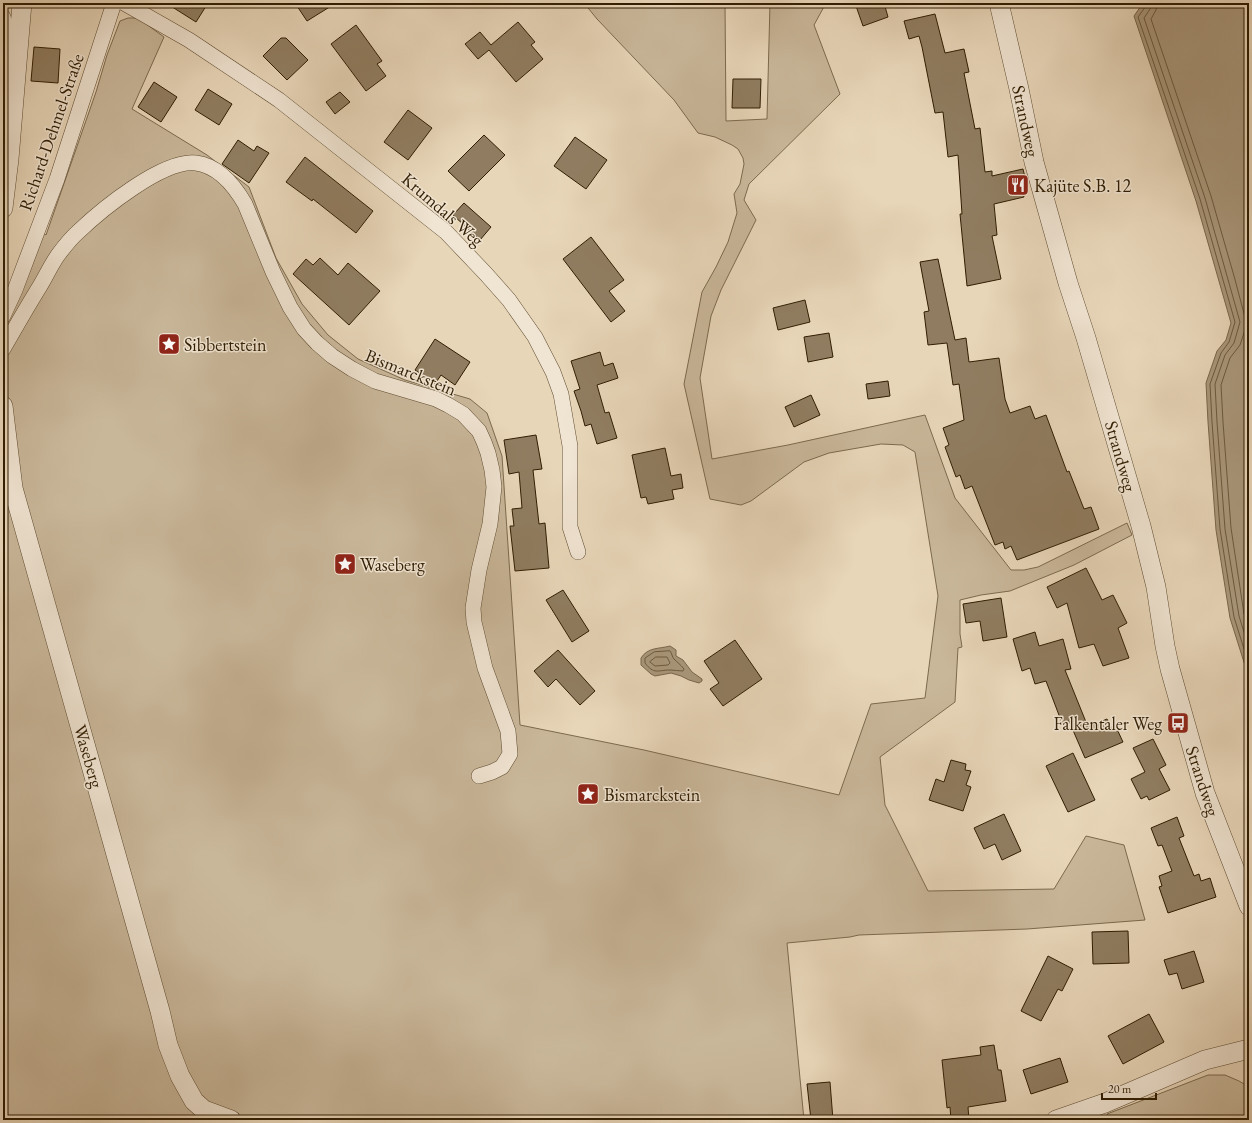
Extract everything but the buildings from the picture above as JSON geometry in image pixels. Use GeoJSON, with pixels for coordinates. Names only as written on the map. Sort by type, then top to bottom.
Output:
{"type":"FeatureCollection","features":[{"type":"Feature","properties":{"kind":"street"},"geometry":{"type":"LineString","coordinates":[[3,208],[18,66],[22,3]]}},
{"type":"Feature","properties":{"kind":"street","name":"Richard-Dehmel-Straße"},"geometry":{"type":"LineString","coordinates":[[3,316],[15,290],[57,179],[114,3]]}},
{"type":"Feature","properties":{"kind":"street","name":"Krumdals Weg"},"geometry":{"type":"LineString","coordinates":[[124,3],[189,40],[279,100],[446,232],[509,300],[535,337],[553,372],[561,394],[570,446],[570,527],[578,552]]}},
{"type":"Feature","properties":{"kind":"street","name":"Strandweg"},"geometry":{"type":"LineString","coordinates":[[999,3],[1019,88],[1034,162],[1068,283],[1086,338],[1141,526],[1156,587],[1170,669],[1205,793],[1249,906]]}},
{"type":"Feature","properties":{"kind":"street"},"geometry":{"type":"LineString","coordinates":[[3,17],[18,66]]}},
{"type":"Feature","properties":{"kind":"street","name":"Bismarckstein"},"geometry":{"type":"LineString","coordinates":[[3,349],[58,256],[77,233],[109,205],[134,186],[178,164],[195,163],[206,165],[216,170],[235,187],[243,200],[270,266],[290,307],[304,329],[317,343],[332,356],[352,369],[375,380],[448,405],[467,418],[479,432],[484,442],[491,464],[494,487],[490,524],[479,570],[473,608],[477,637],[485,668],[508,731],[510,754],[502,767],[479,776]]}},
{"type":"Feature","properties":{"kind":"street","name":"Waseberg"},"geometry":{"type":"LineString","coordinates":[[3,406],[13,488],[160,1011],[168,1045],[180,1076],[194,1101],[204,1110],[231,1120]]}},
{"type":"Feature","properties":{"kind":"street"},"geometry":{"type":"LineString","coordinates":[[1056,1120],[1105,1103],[1205,1060],[1249,1049]]}},
{"type":"Feature","properties":{"kind":"shaded area"},"geometry":{"type":"Polygon","coordinates":[[[584,3],[725,3],[726,121],[767,119],[770,3],[826,3],[814,25],[840,94],[749,184],[744,200],[756,220],[721,290],[711,316],[700,378],[712,459],[788,445],[925,415],[955,498],[1011,570],[1024,570],[1038,567],[1127,523],[1132,535],[1074,565],[1010,591],[981,595],[960,600],[960,634],[962,647],[958,648],[955,702],[880,757],[885,805],[928,891],[1054,889],[1086,836],[1124,845],[1145,920],[1027,929],[859,935],[787,943],[804,1120],[167,1120],[156,1118],[133,1120],[3,1120],[3,334],[40,231],[46,235],[120,21],[128,18],[138,18],[164,37],[132,109],[207,155],[249,187],[276,258],[302,304],[328,335],[358,359],[405,380],[470,399],[487,413],[502,456],[520,725],[644,750],[839,795],[871,704],[925,698],[938,596],[915,452],[903,445],[881,444],[829,453],[804,462],[751,501],[741,505],[710,499],[684,384],[702,292],[728,242],[737,213],[734,194],[740,184],[744,164],[743,158],[738,149],[732,145],[715,137],[698,133],[674,100],[597,19],[584,3]]]}},
{"type":"Feature","properties":{"kind":"shaded area"},"geometry":{"type":"Polygon","coordinates":[[[1208,1075],[1225,1075],[1249,1087],[1249,1120],[1109,1120],[1107,1114],[1208,1075]]]}},
{"type":"Feature","properties":{"kind":"water"},"geometry":{"type":"Polygon","coordinates":[[[1143,3],[1249,3],[1249,678],[1230,618],[1216,530],[1206,383],[1217,351],[1226,340],[1231,323],[1196,201],[1134,16],[1143,3]]]}},
{"type":"Feature","properties":{"kind":"water"},"geometry":{"type":"Polygon","coordinates":[[[670,646],[676,650],[676,656],[683,660],[692,672],[702,679],[702,681],[699,683],[671,673],[655,676],[641,665],[641,658],[650,650],[670,646]]]}},
{"type":"Feature","properties":{"kind":"place","name":"Kajüte S.B. 12"},"geometry":{"type":"Point","coordinates":[1018,185]}},
{"type":"Feature","properties":{"kind":"place","name":"Sibbertstein"},"geometry":{"type":"Point","coordinates":[169,344]}},
{"type":"Feature","properties":{"kind":"place","name":"Waseberg"},"geometry":{"type":"Point","coordinates":[345,564]}},
{"type":"Feature","properties":{"kind":"place","name":"Falkentaler Weg"},"geometry":{"type":"Point","coordinates":[1178,723]}},
{"type":"Feature","properties":{"kind":"place","name":"Bismarckstein"},"geometry":{"type":"Point","coordinates":[588,794]}}]}
